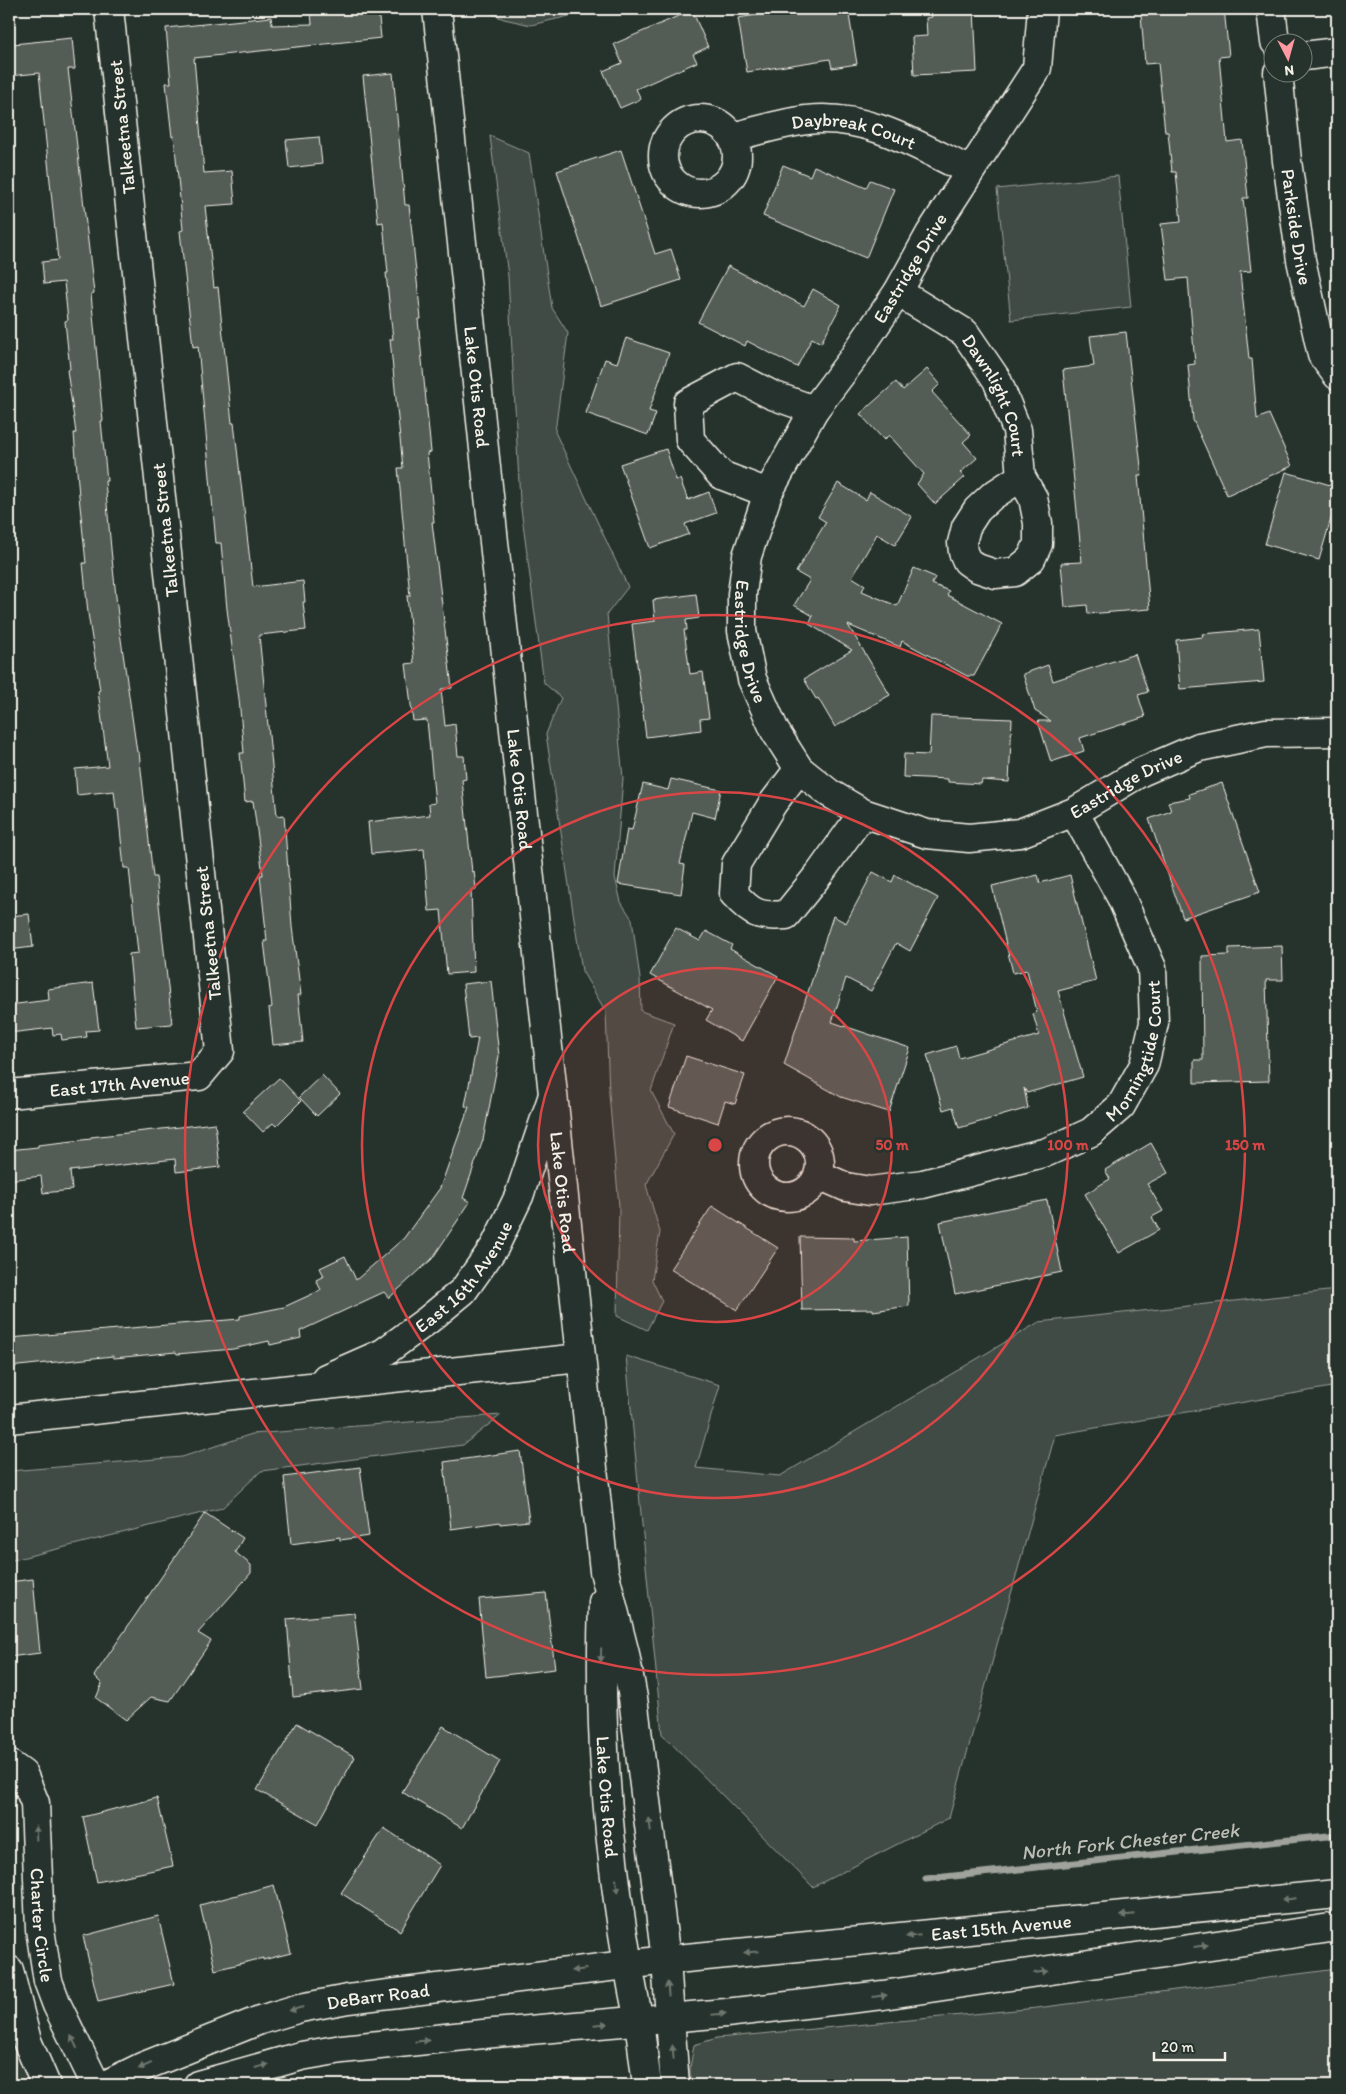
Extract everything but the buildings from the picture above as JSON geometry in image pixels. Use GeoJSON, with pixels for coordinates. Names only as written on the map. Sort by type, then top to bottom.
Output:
{"type":"FeatureCollection","features":[{"type":"Feature","properties":{"kind":"street","name":"Talkeetna Street"},"geometry":{"type":"LineString","coordinates":[[109,9],[220,1051]]}},
{"type":"Feature","properties":{"kind":"street","name":"Lake Otis Road"},"geometry":{"type":"LineString","coordinates":[[437,9],[604,1571],[601,1700],[604,1773],[627,1964],[639,2021],[646,2085]]}},
{"type":"Feature","properties":{"kind":"street","name":"Eastridge Drive"},"geometry":{"type":"LineString","coordinates":[[1042,9],[1037,68],[930,234],[898,292],[851,361],[814,410],[768,493],[747,556],[742,594],[742,631],[752,679],[775,731],[799,769],[828,793],[863,814],[927,834],[968,838],[1020,833],[1074,812],[1141,772],[1199,747],[1266,734],[1337,732]]}},
{"type":"Feature","properties":{"kind":"street"},"geometry":{"type":"LineString","coordinates":[[1271,9],[1274,32]]}},
{"type":"Feature","properties":{"kind":"street"},"geometry":{"type":"LineString","coordinates":[[1314,55],[1337,52]]}},
{"type":"Feature","properties":{"kind":"street","name":"Parkside Drive"},"geometry":{"type":"LineString","coordinates":[[1279,82],[1287,162],[1301,260],[1322,355],[1337,375]]}},
{"type":"Feature","properties":{"kind":"street","name":"Daybreak Court"},"geometry":{"type":"LineString","coordinates":[[732,137],[807,120],[846,120],[882,129],[970,171]]}},
{"type":"Feature","properties":{"kind":"street","name":"Dawnlight Court"},"geometry":{"type":"LineString","coordinates":[[898,292],[965,333],[997,380],[1017,430],[1021,477]]}},
{"type":"Feature","properties":{"kind":"street"},"geometry":{"type":"LineString","coordinates":[[768,493],[721,475],[690,440],[688,403],[737,377],[772,395],[814,410]]}},
{"type":"Feature","properties":{"kind":"street"},"geometry":{"type":"LineString","coordinates":[[799,769],[773,803],[736,864],[734,894],[746,908],[765,917],[786,915],[820,873],[863,814]]}},
{"type":"Feature","properties":{"kind":"street","name":"Morningtide Court"},"geometry":{"type":"LineString","coordinates":[[819,1175],[846,1187],[870,1190],[923,1184],[1047,1152],[1091,1132],[1121,1106],[1144,1066],[1154,1023],[1152,968],[1121,897],[1074,812]]}},
{"type":"Feature","properties":{"kind":"street","name":"East 17th Avenue"},"geometry":{"type":"LineString","coordinates":[[9,1094],[200,1076],[220,1051]]}},
{"type":"Feature","properties":{"kind":"street","name":"East 16th Avenue"},"geometry":{"type":"LineString","coordinates":[[302,1389],[383,1352],[428,1320],[463,1291],[495,1246],[519,1196],[552,1098]]}},
{"type":"Feature","properties":{"kind":"street","name":"East 16th Avenue"},"geometry":{"type":"LineString","coordinates":[[9,1419],[580,1358]]}},
{"type":"Feature","properties":{"kind":"street","name":"Lake Otis Road"},"geometry":{"type":"LineString","coordinates":[[604,1571],[625,1654],[633,1698],[666,1960],[675,2085]]}},
{"type":"Feature","properties":{"kind":"street","name":"Charter Circle"},"geometry":{"type":"LineString","coordinates":[[9,1764],[23,1774],[30,1786],[35,1803],[40,1930],[48,1981],[57,2005],[96,2085]]}},
{"type":"Feature","properties":{"kind":"street","name":"East 15th Avenue"},"geometry":{"type":"LineString","coordinates":[[666,1960],[1337,1894]]}},
{"type":"Feature","properties":{"kind":"street"},"geometry":{"type":"LineString","coordinates":[[198,2085],[300,2056],[342,2049],[483,2034],[670,2018],[883,1995],[1337,1927]]}},
{"type":"Feature","properties":{"kind":"street","name":"DeBarr Road"},"geometry":{"type":"LineString","coordinates":[[105,2085],[260,2020],[300,2008],[348,1998],[666,1960]]}},
{"type":"Feature","properties":{"kind":"street","name":"Charter Circle"},"geometry":{"type":"LineString","coordinates":[[9,1970],[28,2041],[46,2085]]}},
{"type":"Feature","properties":{"kind":"shaded area"},"geometry":{"type":"Polygon","coordinates":[[[485,9],[599,9],[531,25],[504,19],[487,12],[485,9]]]}},
{"type":"Feature","properties":{"kind":"shaded area"},"geometry":{"type":"Polygon","coordinates":[[[490,136],[529,153],[552,308],[568,333],[555,432],[628,587],[607,614],[623,778],[615,877],[621,902],[632,919],[640,979],[641,1011],[674,1023],[651,1091],[674,1134],[646,1185],[660,1232],[652,1280],[662,1301],[647,1330],[617,1316],[619,1206],[609,1094],[606,1012],[582,971],[546,734],[561,698],[544,683],[520,501],[508,276],[490,136]]]}},
{"type":"Feature","properties":{"kind":"shaded area"},"geometry":{"type":"Polygon","coordinates":[[[1118,176],[1131,307],[1011,320],[997,189],[1118,176]]]}},
{"type":"Feature","properties":{"kind":"shaded area"},"geometry":{"type":"Polygon","coordinates":[[[1337,1290],[1337,1386],[1055,1435],[949,1818],[813,1887],[662,1734],[626,1356],[720,1385],[696,1468],[780,1476],[1039,1322],[1337,1290]]]}},
{"type":"Feature","properties":{"kind":"shaded area"},"geometry":{"type":"Polygon","coordinates":[[[501,1415],[463,1445],[261,1471],[222,1508],[9,1561],[9,1471],[182,1457],[252,1434],[501,1415]]]}},
{"type":"Feature","properties":{"kind":"shaded area"},"geometry":{"type":"Polygon","coordinates":[[[1337,1969],[1337,2085],[690,2085],[690,2068],[694,2045],[717,2038],[1037,2008],[1337,1969]]]}},
{"type":"Feature","properties":{"kind":"shaded area"},"geometry":{"type":"Polygon","coordinates":[[[9,2036],[28,2085],[9,2085],[9,2036]]]}},
{"type":"Feature","properties":{"kind":"waterway","name":"North Fork Chester Creek"},"geometry":{"type":"LineString","coordinates":[[926,1879],[1337,1835]]}}]}
